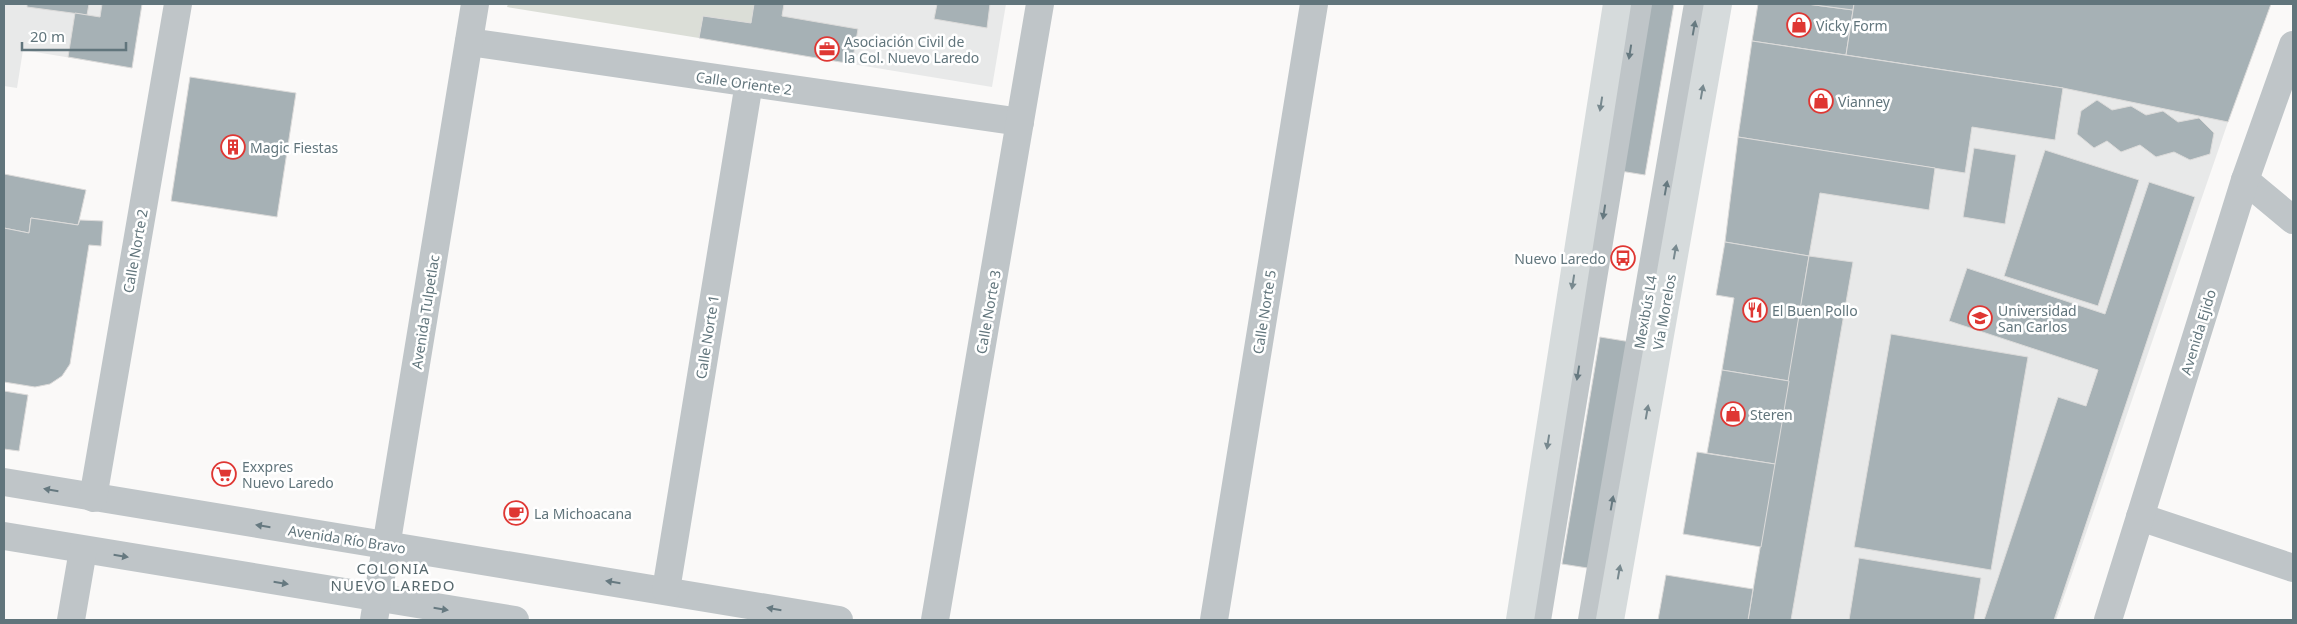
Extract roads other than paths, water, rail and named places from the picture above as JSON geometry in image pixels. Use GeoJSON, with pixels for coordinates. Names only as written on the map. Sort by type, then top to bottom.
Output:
{"type":"FeatureCollection","features":[{"type":"Feature","properties":{"kind":"main road"},"geometry":{"type":"LineString","coordinates":[[1520,620],[1617,4]]}},
{"type":"Feature","properties":{"kind":"main road","name":"Vía Morelos"},"geometry":{"type":"LineString","coordinates":[[1610,620],[1718,4]]}},
{"type":"Feature","properties":{"kind":"street","name":"Calle Norte 2"},"geometry":{"type":"LineString","coordinates":[[93,498],[178,4]]}},
{"type":"Feature","properties":{"kind":"street","name":"Avenida Tulpetlac"},"geometry":{"type":"LineString","coordinates":[[376,609],[475,4]]}},
{"type":"Feature","properties":{"kind":"street","name":"Calle Norte 3"},"geometry":{"type":"LineString","coordinates":[[935,620],[1040,4]]}},
{"type":"Feature","properties":{"kind":"street","name":"Calle Norte 5"},"geometry":{"type":"LineString","coordinates":[[1214,620],[1314,4]]}},
{"type":"Feature","properties":{"kind":"street"},"geometry":{"type":"LineString","coordinates":[[1537,620],[1638,4]]}},
{"type":"Feature","properties":{"kind":"street","name":"Mexibús L4"},"geometry":{"type":"LineString","coordinates":[[1592,620],[1698,4]]}},
{"type":"Feature","properties":{"kind":"street","name":"Calle Oriente 2"},"geometry":{"type":"LineString","coordinates":[[469,42],[1020,122]]}},
{"type":"Feature","properties":{"kind":"street","name":"Avenida Ejido"},"geometry":{"type":"LineString","coordinates":[[2108,620],[2245,180],[2293,45]]}},
{"type":"Feature","properties":{"kind":"street","name":"Calle Norte 1"},"geometry":{"type":"LineString","coordinates":[[666,590],[749,83]]}},
{"type":"Feature","properties":{"kind":"street"},"geometry":{"type":"LineString","coordinates":[[2245,180],[2293,220]]}},
{"type":"Feature","properties":{"kind":"street","name":"Avenida Río Bravo"},"geometry":{"type":"LineString","coordinates":[[4,482],[839,620]]}},
{"type":"Feature","properties":{"kind":"street"},"geometry":{"type":"LineString","coordinates":[[2140,517],[2293,568]]}},
{"type":"Feature","properties":{"kind":"street"},"geometry":{"type":"LineString","coordinates":[[4,536],[376,609],[515,620]]}},
{"type":"Feature","properties":{"kind":"street"},"geometry":{"type":"LineString","coordinates":[[71,620],[83,550]]}},
{"type":"Feature","properties":{"kind":"place","name":"Vicky Form"},"geometry":{"type":"Point","coordinates":[1799,25]}},
{"type":"Feature","properties":{"kind":"place","name":"Asociación Civil de la Col. Nuevo Laredo"},"geometry":{"type":"Point","coordinates":[827,49]}},
{"type":"Feature","properties":{"kind":"place","name":"Vianney"},"geometry":{"type":"Point","coordinates":[1821,101]}},
{"type":"Feature","properties":{"kind":"place","name":"Magic Fiestas"},"geometry":{"type":"Point","coordinates":[233,147]}},
{"type":"Feature","properties":{"kind":"place","name":"Nuevo Laredo"},"geometry":{"type":"Point","coordinates":[1623,258]}},
{"type":"Feature","properties":{"kind":"place","name":"El Buen Pollo"},"geometry":{"type":"Point","coordinates":[1755,310]}},
{"type":"Feature","properties":{"kind":"place","name":"Universidad San Carlos"},"geometry":{"type":"Point","coordinates":[1980,318]}},
{"type":"Feature","properties":{"kind":"place","name":"Steren"},"geometry":{"type":"Point","coordinates":[1733,414]}},
{"type":"Feature","properties":{"kind":"place","name":"Exxpres Nuevo Laredo"},"geometry":{"type":"Point","coordinates":[224,474]}},
{"type":"Feature","properties":{"kind":"place","name":"La Michoacana"},"geometry":{"type":"Point","coordinates":[516,513]}},
{"type":"Feature","properties":{"kind":"district","name":"COLONIA NUEVO LAREDO"},"geometry":{"type":"Point","coordinates":[393,576]}}]}
